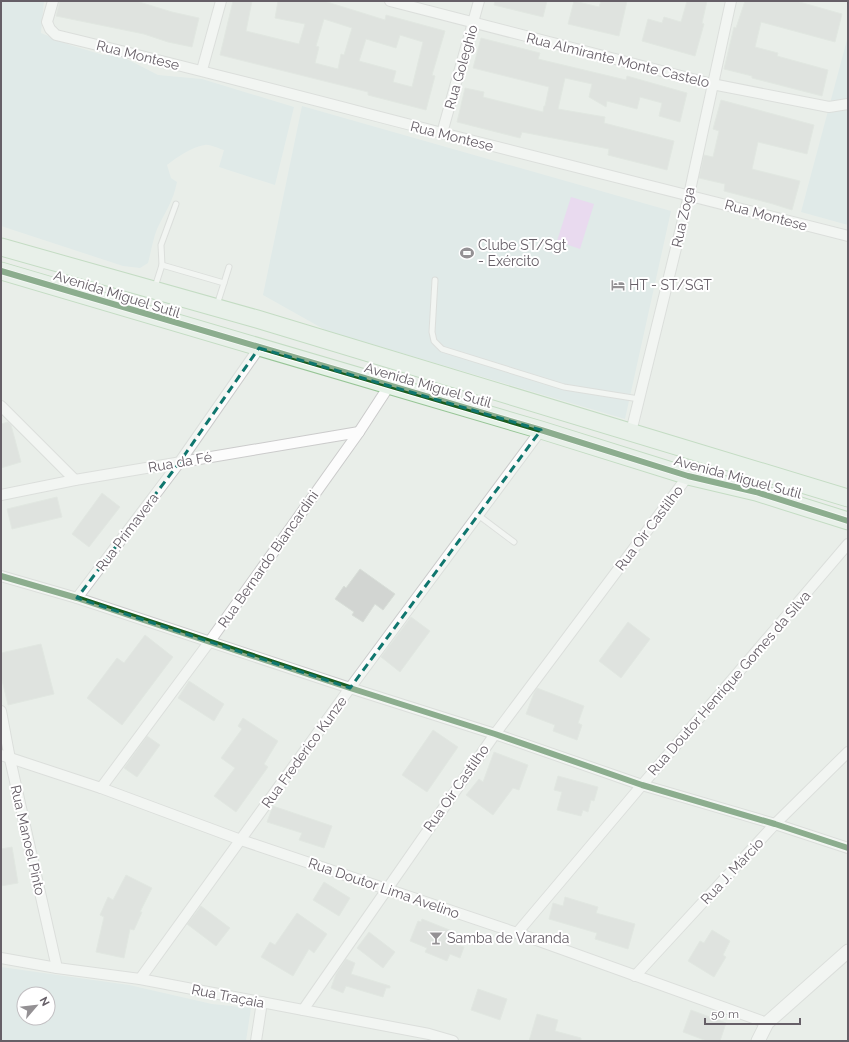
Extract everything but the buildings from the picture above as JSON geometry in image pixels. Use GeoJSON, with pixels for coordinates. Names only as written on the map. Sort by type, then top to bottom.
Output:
{"type":"FeatureCollection","features":[{"type":"Feature","properties":{"kind":"highway","name":"Avenida Miguel Sutil"},"geometry":{"type":"LineString","coordinates":[[1,247],[216,308],[848,498]]}},
{"type":"Feature","properties":{"kind":"highway","name":"Avenida Miguel Sutil"},"geometry":{"type":"LineString","coordinates":[[1,271],[541,430],[688,476],[756,492],[848,521]]}},
{"type":"Feature","properties":{"kind":"street","name":"Rua Montese"},"geometry":{"type":"LineString","coordinates":[[53,1],[47,22],[50,29],[56,35],[202,70],[442,133],[848,236]]}},
{"type":"Feature","properties":{"kind":"street"},"geometry":{"type":"LineString","coordinates":[[202,70],[221,1]]}},
{"type":"Feature","properties":{"kind":"street","name":"Rua Almirante Monte Castelo"},"geometry":{"type":"LineString","coordinates":[[390,1],[712,84],[828,107],[848,104]]}},
{"type":"Feature","properties":{"kind":"street","name":"Rua Goleghio"},"geometry":{"type":"LineString","coordinates":[[442,133],[479,1]]}},
{"type":"Feature","properties":{"kind":"street","name":"Rua Zoga"},"geometry":{"type":"LineString","coordinates":[[631,432],[689,195],[731,1]]}},
{"type":"Feature","properties":{"kind":"street","name":"Rua Primavera"},"geometry":{"type":"LineString","coordinates":[[78,598],[179,463],[259,348]]}},
{"type":"Feature","properties":{"kind":"street","name":"Rua Bernardo Biancardini"},"geometry":{"type":"LineString","coordinates":[[101,788],[210,641],[359,432],[389,386]]}},
{"type":"Feature","properties":{"kind":"street"},"geometry":{"type":"LineString","coordinates":[[1,406],[75,480]]}},
{"type":"Feature","properties":{"kind":"street","name":"Rua Frederico Kunze"},"geometry":{"type":"LineString","coordinates":[[140,979],[350,688],[541,430]]}},
{"type":"Feature","properties":{"kind":"street","name":"Rua da Fé"},"geometry":{"type":"LineString","coordinates":[[1,495],[75,480],[359,432]]}},
{"type":"Feature","properties":{"kind":"street","name":"Rua Oir Castilho"},"geometry":{"type":"LineString","coordinates":[[303,1010],[385,889],[495,734],[688,476]]}},
{"type":"Feature","properties":{"kind":"street","name":"Rua Doutor Henrique Gomes da Silva"},"geometry":{"type":"LineString","coordinates":[[517,933],[848,544]]}},
{"type":"Feature","properties":{"kind":"street"},"geometry":{"type":"LineString","coordinates":[[1,576],[78,598],[210,641],[350,688],[495,734],[642,785],[775,824],[848,848]]}},
{"type":"Feature","properties":{"kind":"street","name":"Rua Manoel Pinto"},"geometry":{"type":"LineString","coordinates":[[1,711],[6,757],[57,968]]}},
{"type":"Feature","properties":{"kind":"street","name":"Rua J. Márcio"},"geometry":{"type":"LineString","coordinates":[[635,976],[775,824],[848,752]]}},
{"type":"Feature","properties":{"kind":"street","name":"Rua Doutor Lima Avelino"},"geometry":{"type":"LineString","coordinates":[[6,757],[101,788],[241,840],[517,933],[766,1023]]}},
{"type":"Feature","properties":{"kind":"street"},"geometry":{"type":"LineString","coordinates":[[758,1041],[766,1023],[848,951]]}},
{"type":"Feature","properties":{"kind":"street","name":"Rua Traçaia"},"geometry":{"type":"LineString","coordinates":[[1,958],[57,968],[140,979],[303,1010],[453,1041]]}},
{"type":"Feature","properties":{"kind":"street"},"geometry":{"type":"LineString","coordinates":[[256,1041],[262,1002]]}},
{"type":"Feature","properties":{"kind":"lane"},"geometry":{"type":"LineString","coordinates":[[154,290],[162,265],[161,245],[176,204]]}},
{"type":"Feature","properties":{"kind":"lane"},"geometry":{"type":"LineString","coordinates":[[162,265],[224,283]]}},
{"type":"Feature","properties":{"kind":"lane"},"geometry":{"type":"LineString","coordinates":[[216,308],[229,267]]}},
{"type":"Feature","properties":{"kind":"lane"},"geometry":{"type":"LineString","coordinates":[[436,280],[432,332],[434,341],[442,349],[564,387],[639,399]]}},
{"type":"Feature","properties":{"kind":"lane"},"geometry":{"type":"LineString","coordinates":[[478,516],[514,542]]}},
{"type":"Feature","properties":{"kind":"highlighted area"},"geometry":{"type":"Polygon","coordinates":[[[259,348],[541,430],[350,688],[77,598],[179,463],[259,348]]]}},
{"type":"Feature","properties":{"kind":"shaded area"},"geometry":{"type":"Polygon","coordinates":[[[1,1],[44,1],[41,33],[70,45],[103,55],[119,55],[158,75],[202,79],[294,107],[275,185],[219,167],[224,150],[212,146],[200,146],[180,156],[167,165],[171,178],[177,182],[171,201],[157,229],[148,263],[140,268],[123,266],[1,226],[1,1]]]}},
{"type":"Feature","properties":{"kind":"shaded area"},"geometry":{"type":"Polygon","coordinates":[[[848,36],[848,225],[801,212],[848,36]]]}},
{"type":"Feature","properties":{"kind":"shaded area","name":"Clube ST/Sgt - Exército"},"geometry":{"type":"Polygon","coordinates":[[[302,106],[671,211],[625,419],[327,331],[263,295],[302,106]]]}},
{"type":"Feature","properties":{"kind":"shaded area"},"geometry":{"type":"Polygon","coordinates":[[[571,197],[594,204],[580,249],[557,241],[571,197]]]}},
{"type":"Feature","properties":{"kind":"shaded area"},"geometry":{"type":"Polygon","coordinates":[[[1,967],[129,985],[212,1004],[251,1008],[246,1041],[1,1041],[1,967]]]}},
{"type":"Feature","properties":{"kind":"cycle path"},"geometry":{"type":"LineString","coordinates":[[1,271],[541,430],[688,476],[756,492],[848,521]]}},
{"type":"Feature","properties":{"kind":"cycle path"},"geometry":{"type":"LineString","coordinates":[[1,576],[77,598],[495,734],[642,785],[775,824],[848,848]]}},
{"type":"Feature","properties":{"kind":"place","name":"Clube ST/Sgt - Exército"},"geometry":{"type":"Point","coordinates":[467,253]}},
{"type":"Feature","properties":{"kind":"place","name":"HT - ST/SGT"},"geometry":{"type":"Point","coordinates":[618,285]}},
{"type":"Feature","properties":{"kind":"place","name":"Samba de Varanda"},"geometry":{"type":"Point","coordinates":[436,938]}}]}
